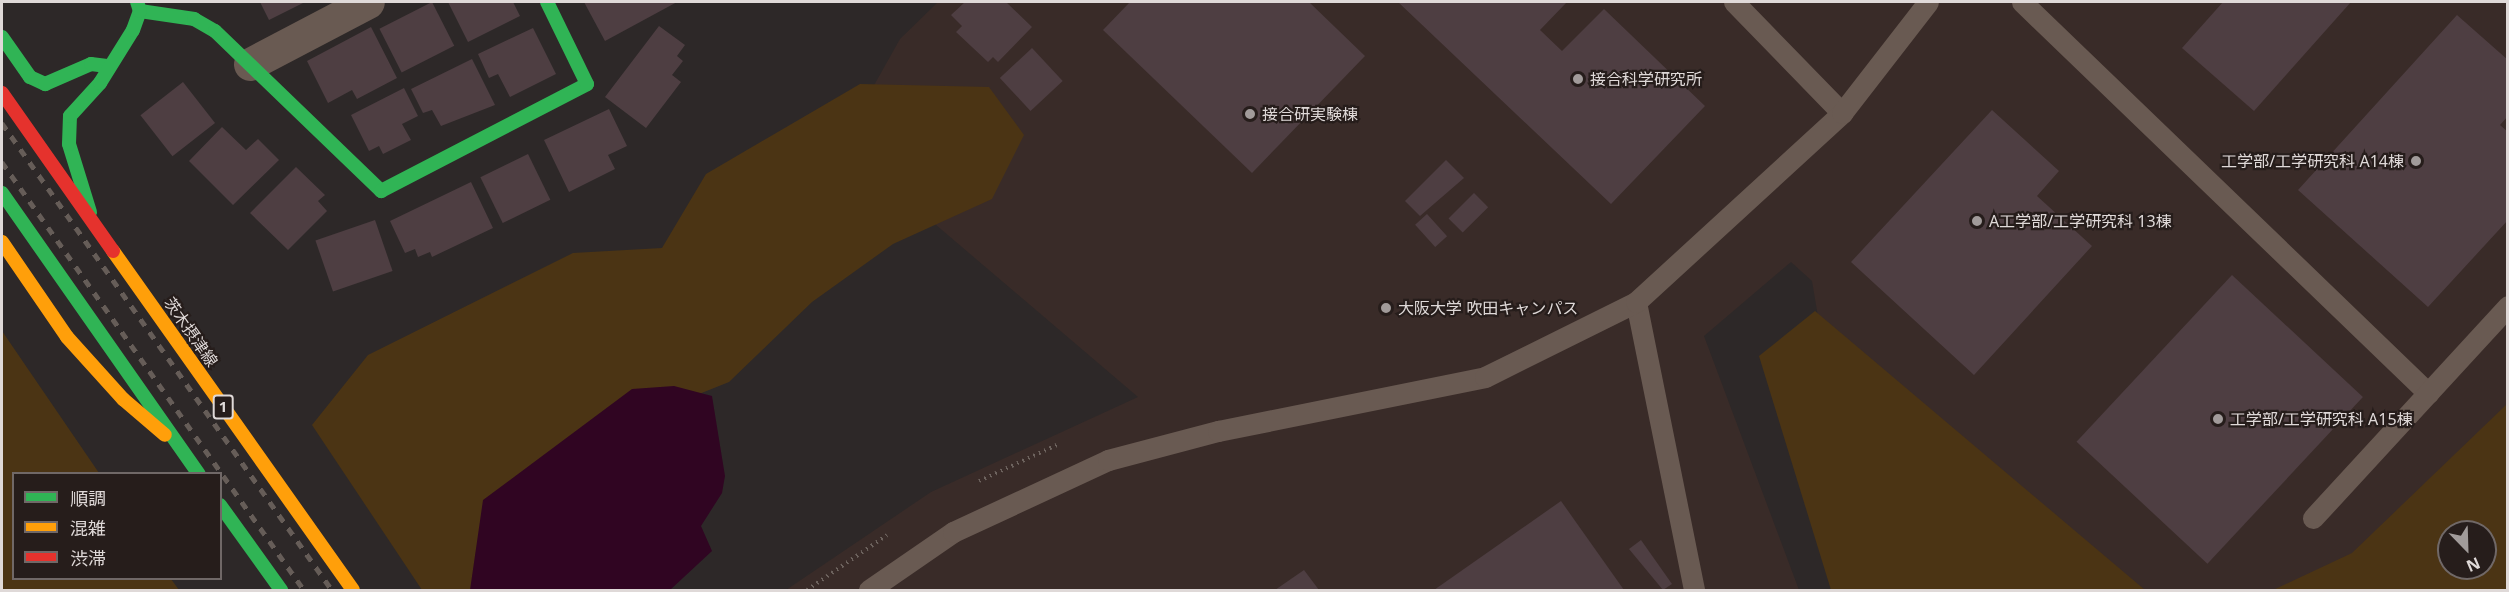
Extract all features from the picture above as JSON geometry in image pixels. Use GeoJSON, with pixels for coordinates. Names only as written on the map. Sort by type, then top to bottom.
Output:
{"type":"FeatureCollection","features":[{"type":"Feature","properties":{"kind":"street"},"geometry":{"type":"LineString","coordinates":[[249,64],[368,2]]}},
{"type":"Feature","properties":{"kind":"street"},"geometry":{"type":"LineString","coordinates":[[93,223],[68,132],[76,104],[100,83],[107,66],[125,44],[138,6],[194,19],[215,31],[381,191],[587,84],[547,2]]}},
{"type":"Feature","properties":{"kind":"street"},"geometry":{"type":"LineString","coordinates":[[2,37],[30,77],[45,84],[91,64],[107,66]]}},
{"type":"Feature","properties":{"kind":"street","name":"茨木摂津線"},"geometry":{"type":"LineString","coordinates":[[2,93],[353,591]]}},
{"type":"Feature","properties":{"kind":"street"},"geometry":{"type":"LineString","coordinates":[[2,193],[198,472]]}},
{"type":"Feature","properties":{"kind":"street"},"geometry":{"type":"LineString","coordinates":[[2,242],[67,337],[123,399],[180,447]]}},
{"type":"Feature","properties":{"kind":"street"},"geometry":{"type":"LineString","coordinates":[[222,507],[281,591]]}},
{"type":"Feature","properties":{"kind":"lane"},"geometry":{"type":"LineString","coordinates":[[1734,2],[1842,113]]}},
{"type":"Feature","properties":{"kind":"lane"},"geometry":{"type":"LineString","coordinates":[[869,591],[953,532],[1108,460],[1218,430],[1485,377],[1636,302],[1842,113],[1928,2]]}},
{"type":"Feature","properties":{"kind":"lane"},"geometry":{"type":"LineString","coordinates":[[2022,2],[2428,393]]}},
{"type":"Feature","properties":{"kind":"lane"},"geometry":{"type":"LineString","coordinates":[[1636,302],[1694,591]]}},
{"type":"Feature","properties":{"kind":"lane"},"geometry":{"type":"LineString","coordinates":[[2313,518],[2508,306]]}},
{"type":"Feature","properties":{"kind":"shaded area","name":"大阪大学 吹田キャンパス"},"geometry":{"type":"Polygon","coordinates":[[[938,2],[2507,2],[2507,421],[2333,590],[1981,590],[1852,519],[1812,281],[1791,262],[1704,336],[1799,590],[786,590],[931,492],[1138,397],[841,144],[900,39],[938,2]]]}},
{"type":"Feature","properties":{"kind":"shaded area"},"geometry":{"type":"Polygon","coordinates":[[[860,84],[989,87],[1024,135],[992,199],[893,244],[812,302],[729,382],[634,420],[525,590],[422,590],[312,425],[368,355],[573,253],[662,248],[706,174],[860,84]]]}},
{"type":"Feature","properties":{"kind":"shaded area"},"geometry":{"type":"Polygon","coordinates":[[[1815,311],[2145,590],[1831,590],[1759,356],[1815,311]]]}},
{"type":"Feature","properties":{"kind":"shaded area"},"geometry":{"type":"Polygon","coordinates":[[[2,331],[98,472],[12,472],[12,580],[172,580],[179,590],[2,590],[2,331]]]}},
{"type":"Feature","properties":{"kind":"shaded area"},"geometry":{"type":"Polygon","coordinates":[[[674,386],[712,396],[725,476],[722,493],[701,526],[712,551],[670,590],[470,590],[483,500],[632,389],[674,386]]]}},
{"type":"Feature","properties":{"kind":"shaded area"},"geometry":{"type":"Polygon","coordinates":[[[2507,404],[2507,590],[2273,590],[2352,553],[2507,404]]]}},
{"type":"Feature","properties":{"kind":"building"},"geometry":{"type":"Polygon","coordinates":[[[260,2],[305,2],[269,20],[260,2]]]}},
{"type":"Feature","properties":{"kind":"building"},"geometry":{"type":"Polygon","coordinates":[[[432,2],[454,46],[402,72],[379,29],[432,2]]]}},
{"type":"Feature","properties":{"kind":"building"},"geometry":{"type":"Polygon","coordinates":[[[448,2],[513,2],[520,16],[468,42],[448,2]]]}},
{"type":"Feature","properties":{"kind":"building"},"geometry":{"type":"Polygon","coordinates":[[[584,2],[677,2],[605,41],[584,2]]]}},
{"type":"Feature","properties":{"kind":"building"},"geometry":{"type":"Polygon","coordinates":[[[965,2],[1006,2],[1032,27],[998,62],[993,57],[988,62],[956,32],[962,26],[951,15],[965,2]]]}},
{"type":"Feature","properties":{"kind":"building","name":"接合研実験棟"},"geometry":{"type":"Polygon","coordinates":[[[1130,2],[1309,2],[1365,56],[1252,173],[1103,30],[1130,2]]]}},
{"type":"Feature","properties":{"kind":"building","name":"接合科学研究所"},"geometry":{"type":"Polygon","coordinates":[[[1398,2],[1567,2],[1540,30],[1562,51],[1604,9],[1705,106],[1611,204],[1398,2]]]}},
{"type":"Feature","properties":{"kind":"building"},"geometry":{"type":"Polygon","coordinates":[[[2223,2],[2351,2],[2254,111],[2182,48],[2223,2]]]}},
{"type":"Feature","properties":{"kind":"building","name":"工学部/工学研究科 A14棟"},"geometry":{"type":"Polygon","coordinates":[[[2457,15],[2508,60],[2508,116],[2500,125],[2508,132],[2508,220],[2428,307],[2298,190],[2457,15]]]}},
{"type":"Feature","properties":{"kind":"building"},"geometry":{"type":"Polygon","coordinates":[[[659,26],[685,45],[677,56],[683,61],[672,75],[681,82],[646,128],[605,97],[659,26]]]}},
{"type":"Feature","properties":{"kind":"building"},"geometry":{"type":"Polygon","coordinates":[[[371,27],[397,78],[357,99],[352,90],[328,103],[307,61],[371,27]]]}},
{"type":"Feature","properties":{"kind":"building"},"geometry":{"type":"Polygon","coordinates":[[[533,28],[556,74],[510,97],[498,74],[489,78],[478,54],[533,28]]]}},
{"type":"Feature","properties":{"kind":"building"},"geometry":{"type":"Polygon","coordinates":[[[1032,48],[1063,81],[1031,111],[1000,78],[1032,48]]]}},
{"type":"Feature","properties":{"kind":"building"},"geometry":{"type":"Polygon","coordinates":[[[472,59],[495,105],[441,126],[432,110],[423,113],[411,89],[472,59]]]}},
{"type":"Feature","properties":{"kind":"building"},"geometry":{"type":"Polygon","coordinates":[[[183,82],[215,123],[172,156],[140,115],[183,82]]]}},
{"type":"Feature","properties":{"kind":"building"},"geometry":{"type":"Polygon","coordinates":[[[404,88],[418,116],[402,124],[411,140],[383,154],[379,146],[369,151],[351,115],[404,88]]]}},
{"type":"Feature","properties":{"kind":"building"},"geometry":{"type":"Polygon","coordinates":[[[609,109],[627,146],[608,155],[615,169],[569,192],[544,140],[609,109]]]}},
{"type":"Feature","properties":{"kind":"building","name":"A工学部/工学研究科 13棟"},"geometry":{"type":"Polygon","coordinates":[[[1992,110],[2059,171],[2037,196],[2092,246],[1974,375],[1851,262],[1992,110]]]}},
{"type":"Feature","properties":{"kind":"building"},"geometry":{"type":"Polygon","coordinates":[[[222,127],[246,150],[258,139],[279,160],[233,205],[189,161],[222,127]]]}},
{"type":"Feature","properties":{"kind":"building"},"geometry":{"type":"Polygon","coordinates":[[[528,154],[550,200],[503,223],[480,177],[528,154]]]}},
{"type":"Feature","properties":{"kind":"building"},"geometry":{"type":"Polygon","coordinates":[[[1446,160],[1464,178],[1420,216],[1405,201],[1446,160]]]}},
{"type":"Feature","properties":{"kind":"building"},"geometry":{"type":"Polygon","coordinates":[[[296,167],[325,195],[318,201],[327,211],[288,250],[250,213],[296,167]]]}},
{"type":"Feature","properties":{"kind":"building"},"geometry":{"type":"Polygon","coordinates":[[[471,182],[493,228],[432,257],[430,252],[418,257],[415,249],[405,253],[390,221],[471,182]]]}},
{"type":"Feature","properties":{"kind":"building"},"geometry":{"type":"Polygon","coordinates":[[[1474,193],[1488,207],[1463,233],[1449,218],[1474,193]]]}},
{"type":"Feature","properties":{"kind":"building"},"geometry":{"type":"Polygon","coordinates":[[[1427,214],[1447,236],[1435,247],[1415,225],[1427,214]]]}},
{"type":"Feature","properties":{"kind":"building"},"geometry":{"type":"Polygon","coordinates":[[[375,220],[393,271],[333,292],[315,241],[375,220]]]}},
{"type":"Feature","properties":{"kind":"building","name":"工学部/工学研究科 A15棟"},"geometry":{"type":"Polygon","coordinates":[[[2232,275],[2363,397],[2207,564],[2077,442],[2232,275]]]}},
{"type":"Feature","properties":{"kind":"building"},"geometry":{"type":"Polygon","coordinates":[[[1561,501],[1624,590],[1434,590],[1561,501]]]}},
{"type":"Feature","properties":{"kind":"building"},"geometry":{"type":"Polygon","coordinates":[[[1641,540],[1672,584],[1663,590],[1629,549],[1641,540]]]}},
{"type":"Feature","properties":{"kind":"building"},"geometry":{"type":"Polygon","coordinates":[[[1304,570],[1319,590],[1275,590],[1304,570]]]}},
{"type":"Feature","properties":{"kind":"railway"},"geometry":{"type":"LineString","coordinates":[[2,123],[332,590]]}},
{"type":"Feature","properties":{"kind":"railway"},"geometry":{"type":"LineString","coordinates":[[2,162],[221,472]]}},
{"type":"Feature","properties":{"kind":"railway"},"geometry":{"type":"LineString","coordinates":[[222,474],[304,590]]}},
{"type":"Feature","properties":{"kind":"traffic: fast"},"geometry":{"type":"LineString","coordinates":[[90,212],[69,144],[70,116],[100,83],[133,30],[140,11],[137,2]]}},
{"type":"Feature","properties":{"kind":"traffic: fast"},"geometry":{"type":"LineString","coordinates":[[140,11],[194,19],[215,31],[381,191],[587,84],[547,2]]}},
{"type":"Feature","properties":{"kind":"traffic: fast"},"geometry":{"type":"LineString","coordinates":[[2,37],[30,77],[45,84],[91,64],[107,66]]}},
{"type":"Feature","properties":{"kind":"traffic: fast"},"geometry":{"type":"LineString","coordinates":[[2,193],[198,472]]}},
{"type":"Feature","properties":{"kind":"traffic: fast"},"geometry":{"type":"LineString","coordinates":[[222,508],[281,590]]}},
{"type":"Feature","properties":{"kind":"traffic: slow"},"geometry":{"type":"LineString","coordinates":[[2,242],[67,337],[123,399],[165,435]]}},
{"type":"Feature","properties":{"kind":"traffic: slow"},"geometry":{"type":"LineString","coordinates":[[113,251],[353,590]]}},
{"type":"Feature","properties":{"kind":"traffic: jam"},"geometry":{"type":"LineString","coordinates":[[2,93],[113,251]]}},
{"type":"Feature","properties":{"kind":"place","name":"接合科学研究所"},"geometry":{"type":"Point","coordinates":[1578,79]}},
{"type":"Feature","properties":{"kind":"place","name":"接合研実験棟"},"geometry":{"type":"Point","coordinates":[1250,114]}},
{"type":"Feature","properties":{"kind":"place","name":"工学部/工学研究科 A14棟"},"geometry":{"type":"Point","coordinates":[2416,161]}},
{"type":"Feature","properties":{"kind":"place","name":"A工学部/工学研究科 13棟"},"geometry":{"type":"Point","coordinates":[1977,221]}},
{"type":"Feature","properties":{"kind":"place","name":"大阪大学 吹田キャンパス"},"geometry":{"type":"Point","coordinates":[1386,308]}},
{"type":"Feature","properties":{"kind":"place","name":"工学部/工学研究科 A15棟"},"geometry":{"type":"Point","coordinates":[2218,419]}}]}
